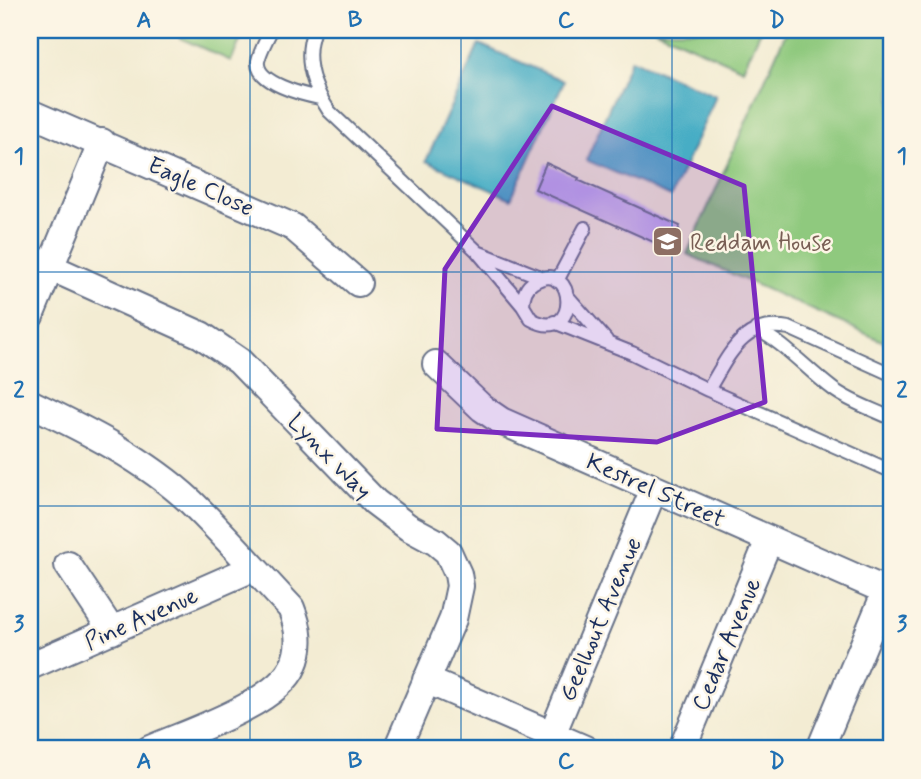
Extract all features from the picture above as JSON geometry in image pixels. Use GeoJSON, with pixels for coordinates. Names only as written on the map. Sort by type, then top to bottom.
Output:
{"type":"FeatureCollection","features":[{"type":"Feature","properties":{"kind":"street","name":"Eagle Close"},"geometry":{"type":"LineString","coordinates":[[30,113],[293,226],[358,283]]}},
{"type":"Feature","properties":{"kind":"street"},"geometry":{"type":"LineString","coordinates":[[30,316],[40,262],[102,142]]}},
{"type":"Feature","properties":{"kind":"street","name":"Lynx Way"},"geometry":{"type":"LineString","coordinates":[[40,262],[201,335],[222,348],[239,361],[375,502],[448,552],[458,574],[458,600],[453,619],[397,749]]}},
{"type":"Feature","properties":{"kind":"street","name":"Kestrel Street"},"geometry":{"type":"LineString","coordinates":[[436,364],[482,408],[501,421],[888,592]]}},
{"type":"Feature","properties":{"kind":"street"},"geometry":{"type":"LineString","coordinates":[[30,403],[69,422],[158,475],[190,502],[291,608],[298,627],[299,648],[292,669],[265,697],[150,749]]}},
{"type":"Feature","properties":{"kind":"street","name":"Geelhout Avenue"},"geometry":{"type":"LineString","coordinates":[[549,742],[654,489]]}},
{"type":"Feature","properties":{"kind":"street","name":"Cedar Avenue"},"geometry":{"type":"LineString","coordinates":[[682,749],[769,540]]}},
{"type":"Feature","properties":{"kind":"street"},"geometry":{"type":"LineString","coordinates":[[68,565],[111,631]]}},
{"type":"Feature","properties":{"kind":"street","name":"Pine Avenue"},"geometry":{"type":"LineString","coordinates":[[30,666],[253,568]]}},
{"type":"Feature","properties":{"kind":"street"},"geometry":{"type":"LineString","coordinates":[[820,749],[888,592]]}},
{"type":"Feature","properties":{"kind":"street"},"geometry":{"type":"LineString","coordinates":[[426,680],[549,742],[584,749]]}},
{"type":"Feature","properties":{"kind":"lane"},"geometry":{"type":"LineString","coordinates":[[271,30],[258,61],[261,72],[294,92],[320,98]]}},
{"type":"Feature","properties":{"kind":"lane"},"geometry":{"type":"LineString","coordinates":[[314,30],[309,53],[310,71],[320,98],[345,128],[477,251],[531,319],[538,323],[554,323],[608,343],[891,471]]}},
{"type":"Feature","properties":{"kind":"lane"},"geometry":{"type":"LineString","coordinates":[[557,281],[585,228]]}},
{"type":"Feature","properties":{"kind":"lane"},"geometry":{"type":"LineString","coordinates":[[477,251],[563,285],[569,298],[608,343]]}},
{"type":"Feature","properties":{"kind":"lane"},"geometry":{"type":"LineString","coordinates":[[523,306],[525,291],[536,280],[543,278]]}},
{"type":"Feature","properties":{"kind":"lane"},"geometry":{"type":"LineString","coordinates":[[554,323],[566,313],[569,298]]}},
{"type":"Feature","properties":{"kind":"lane"},"geometry":{"type":"LineString","coordinates":[[708,390],[741,340],[756,329],[775,326],[789,328],[891,374]]}},
{"type":"Feature","properties":{"kind":"lane"},"geometry":{"type":"LineString","coordinates":[[756,329],[778,342],[832,389],[891,418]]}},
{"type":"Feature","properties":{"kind":"highlighted area"},"geometry":{"type":"Polygon","coordinates":[[[552,106],[744,186],[765,402],[657,442],[437,429],[445,269],[552,106]]]}},
{"type":"Feature","properties":{"kind":"green space"},"geometry":{"type":"Polygon","coordinates":[[[184,30],[245,30],[231,61],[180,38],[184,30]]]}},
{"type":"Feature","properties":{"kind":"green space"},"geometry":{"type":"Polygon","coordinates":[[[656,30],[761,30],[743,69],[656,30]]]}},
{"type":"Feature","properties":{"kind":"green space"},"geometry":{"type":"Polygon","coordinates":[[[787,30],[891,30],[891,345],[687,254],[787,30]]]}},
{"type":"Feature","properties":{"kind":"water"},"geometry":{"type":"Polygon","coordinates":[[[479,44],[564,81],[511,199],[426,161],[479,44]]]}},
{"type":"Feature","properties":{"kind":"water"},"geometry":{"type":"Polygon","coordinates":[[[631,59],[716,96],[671,197],[586,160],[631,59]]]}},
{"type":"Feature","properties":{"kind":"building"},"geometry":{"type":"Polygon","coordinates":[[[546,163],[680,226],[669,249],[535,189],[546,163]]]}},
{"type":"Feature","properties":{"kind":"place","name":"Reddam House"},"geometry":{"type":"Point","coordinates":[667,242]}}]}
